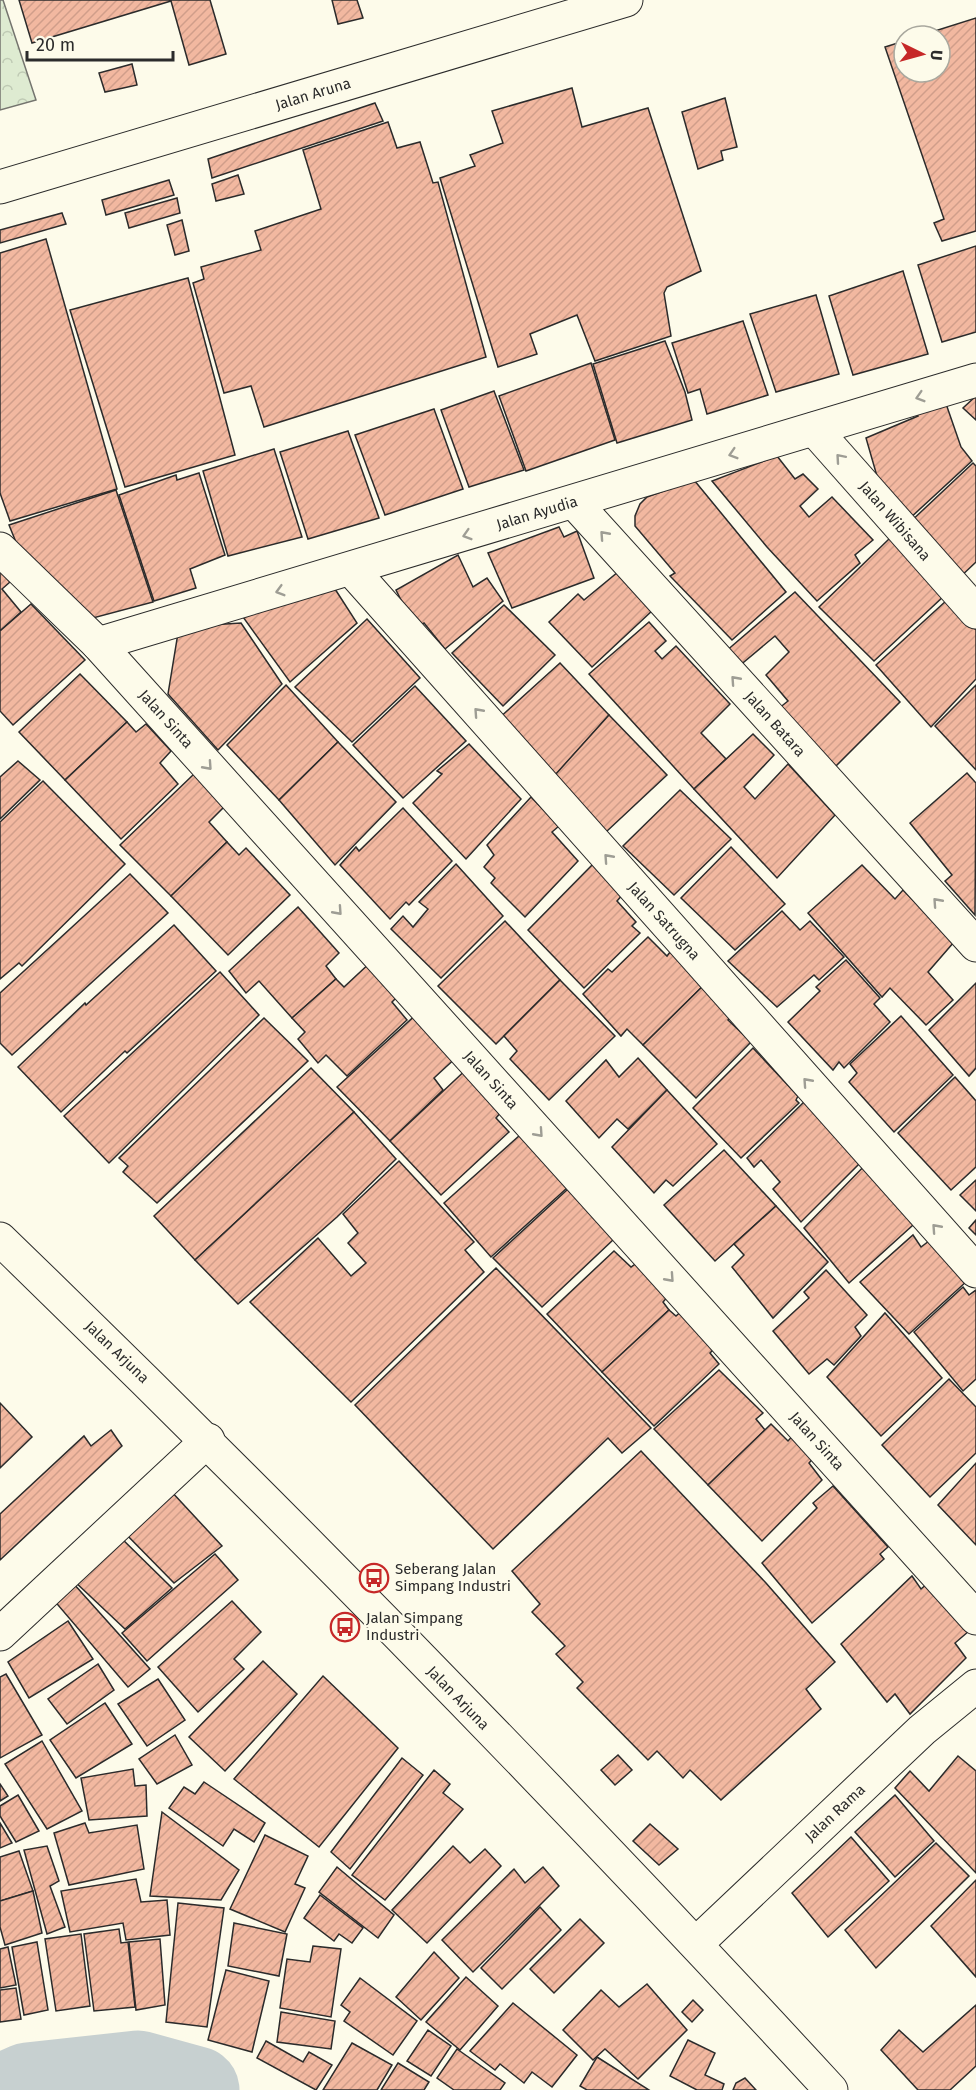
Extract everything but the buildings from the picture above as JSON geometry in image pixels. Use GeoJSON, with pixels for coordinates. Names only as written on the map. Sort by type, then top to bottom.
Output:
{"type":"FeatureCollection","features":[{"type":"Feature","properties":{"kind":"street","name":"Jalan Aruna"},"geometry":{"type":"LineString","coordinates":[[0,187],[626,0]]}},
{"type":"Feature","properties":{"kind":"street","name":"Jalan Ayudia"},"geometry":{"type":"LineString","coordinates":[[98,644],[352,570],[976,380]]}},
{"type":"Feature","properties":{"kind":"street","name":"Jalan Wibisana"},"geometry":{"type":"LineString","coordinates":[[814,429],[976,612]]}},
{"type":"Feature","properties":{"kind":"street","name":"Jalan Batara"},"geometry":{"type":"LineString","coordinates":[[574,502],[976,945]]}},
{"type":"Feature","properties":{"kind":"street","name":"Jalan Sinta"},"geometry":{"type":"LineString","coordinates":[[0,549],[98,644],[976,1618]]}},
{"type":"Feature","properties":{"kind":"street","name":"Jalan Satrugna"},"geometry":{"type":"LineString","coordinates":[[352,570],[976,1271]]}},
{"type":"Feature","properties":{"kind":"street","name":"Jalan Arjuna"},"geometry":{"type":"LineString","coordinates":[[0,1239],[208,1440],[696,1944],[831,2090]]}},
{"type":"Feature","properties":{"kind":"street"},"geometry":{"type":"LineString","coordinates":[[0,1634],[208,1440]]}},
{"type":"Feature","properties":{"kind":"street","name":"Jalan Rama"},"geometry":{"type":"LineString","coordinates":[[696,1944],[922,1731],[976,1686]]}},
{"type":"Feature","properties":{"kind":"green space"},"geometry":{"type":"Polygon","coordinates":[[[0,0],[3,0],[36,100],[0,110],[0,0]]]}},
{"type":"Feature","properties":{"kind":"waterway"},"geometry":{"type":"LineString","coordinates":[[19,2090],[28,2086],[138,2074],[196,2090]]}},
{"type":"Feature","properties":{"kind":"place","name":"Seberang Jalan Simpang Industri"},"geometry":{"type":"Point","coordinates":[374,1578]}},
{"type":"Feature","properties":{"kind":"place","name":"Jalan Simpang Industri"},"geometry":{"type":"Point","coordinates":[345,1627]}}]}
